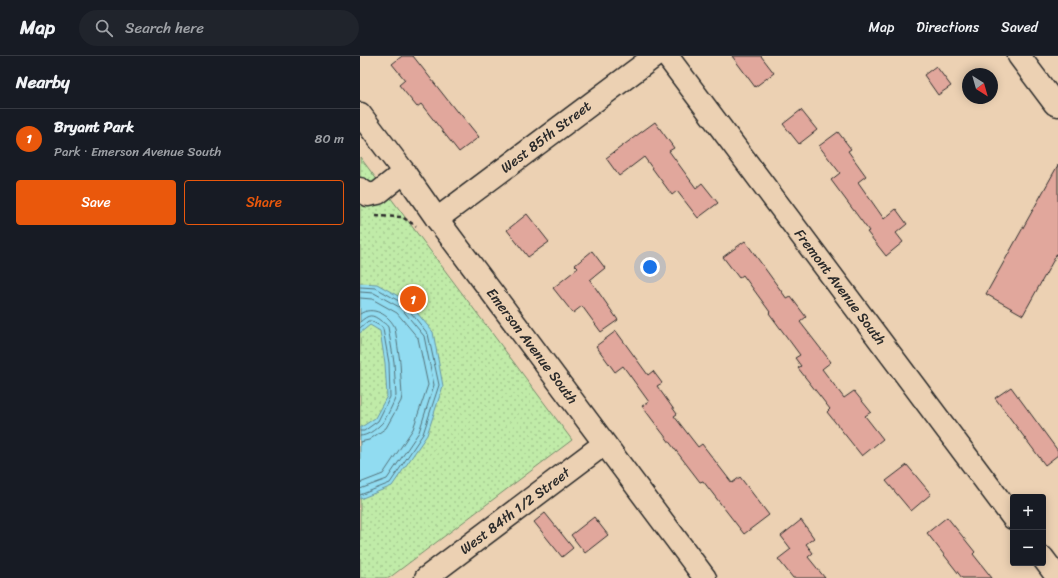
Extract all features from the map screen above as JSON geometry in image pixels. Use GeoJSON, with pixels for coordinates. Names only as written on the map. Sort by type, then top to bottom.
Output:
{"type":"FeatureCollection","features":[{"type":"Feature","properties":{"kind":"street","name":"West 85th Street"},"geometry":{"type":"LineString","coordinates":[[428,223],[655,56]]}},
{"type":"Feature","properties":{"kind":"street","name":"Fremont Avenue South"},"geometry":{"type":"LineString","coordinates":[[667,56],[1010,514]]}},
{"type":"Feature","properties":{"kind":"street"},"geometry":{"type":"LineString","coordinates":[[1019,56],[1057,105]]}},
{"type":"Feature","properties":{"kind":"street","name":"Emerson Avenue South"},"geometry":{"type":"LineString","coordinates":[[360,114],[404,172],[428,223],[604,444],[705,578]]}},
{"type":"Feature","properties":{"kind":"street"},"geometry":{"type":"LineString","coordinates":[[360,189],[368,195],[378,193],[404,172]]}},
{"type":"Feature","properties":{"kind":"street","name":"West 84th 1/2 Street"},"geometry":{"type":"LineString","coordinates":[[426,578],[604,444]]}},
{"type":"Feature","properties":{"kind":"street"},"geometry":{"type":"LineString","coordinates":[[1046,562],[1058,578]]}},
{"type":"Feature","properties":{"kind":"path"},"geometry":{"type":"LineString","coordinates":[[369,216],[385,215],[402,217],[428,223]]}},
{"type":"Feature","properties":{"kind":"green space"},"geometry":{"type":"Polygon","coordinates":[[[360,157],[572,440],[389,578],[360,578],[360,157]]]}},
{"type":"Feature","properties":{"kind":"water"},"geometry":{"type":"Polygon","coordinates":[[[360,283],[377,284],[407,301],[433,332],[443,386],[427,435],[392,486],[360,499],[360,428],[375,418],[387,396],[385,363],[380,331],[370,325],[360,333],[360,283]]]}},
{"type":"Feature","properties":{"kind":"building"},"geometry":{"type":"Polygon","coordinates":[[[402,56],[413,56],[457,112],[458,111],[479,137],[459,152],[421,104],[417,107],[399,85],[405,80],[392,64],[402,56]]]}},
{"type":"Feature","properties":{"kind":"building"},"geometry":{"type":"Polygon","coordinates":[[[732,56],[761,56],[774,73],[755,87],[732,56]]]}},
{"type":"Feature","properties":{"kind":"building"},"geometry":{"type":"Polygon","coordinates":[[[936,66],[951,86],[938,95],[924,75],[936,66]]]}},
{"type":"Feature","properties":{"kind":"building"},"geometry":{"type":"Polygon","coordinates":[[[801,110],[817,130],[799,144],[783,124],[801,110]]]}},
{"type":"Feature","properties":{"kind":"building"},"geometry":{"type":"Polygon","coordinates":[[[655,122],[674,148],[669,151],[696,188],[702,183],[718,203],[698,218],[677,191],[672,195],[644,157],[619,176],[606,158],[655,122]]]}},
{"type":"Feature","properties":{"kind":"building"},"geometry":{"type":"Polygon","coordinates":[[[838,132],[851,149],[848,151],[866,176],[858,182],[884,219],[896,209],[907,224],[896,233],[903,242],[886,256],[867,232],[869,231],[831,180],[840,173],[819,146],[838,132]]]}},
{"type":"Feature","properties":{"kind":"building"},"geometry":{"type":"Polygon","coordinates":[[[1058,165],[1058,252],[1023,315],[986,294],[1058,165]]]}},
{"type":"Feature","properties":{"kind":"building"},"geometry":{"type":"Polygon","coordinates":[[[527,214],[549,242],[528,257],[507,230],[527,214]]]}},
{"type":"Feature","properties":{"kind":"building"},"geometry":{"type":"Polygon","coordinates":[[[745,241],[787,299],[791,297],[806,317],[800,322],[831,362],[822,369],[844,398],[854,391],[871,412],[865,416],[883,439],[862,456],[827,412],[830,409],[798,368],[801,366],[795,358],[800,355],[769,313],[770,312],[743,275],[739,278],[723,257],[745,241]]]}},
{"type":"Feature","properties":{"kind":"building"},"geometry":{"type":"Polygon","coordinates":[[[592,251],[605,268],[590,280],[618,320],[601,332],[582,306],[573,313],[553,288],[578,268],[575,265],[592,251]]]}},
{"type":"Feature","properties":{"kind":"building"},"geometry":{"type":"Polygon","coordinates":[[[616,331],[648,375],[653,371],[662,383],[657,386],[677,414],[674,416],[698,447],[702,444],[732,483],[740,477],[769,515],[744,534],[703,481],[700,482],[642,406],[649,402],[623,366],[615,372],[596,346],[616,331]]]}},
{"type":"Feature","properties":{"kind":"building"},"geometry":{"type":"Polygon","coordinates":[[[1011,387],[1058,451],[1058,455],[1045,465],[995,398],[1011,387]]]}},
{"type":"Feature","properties":{"kind":"building"},"geometry":{"type":"Polygon","coordinates":[[[907,465],[931,494],[911,511],[886,481],[907,465]]]}},
{"type":"Feature","properties":{"kind":"building"},"geometry":{"type":"Polygon","coordinates":[[[545,513],[573,548],[562,557],[534,522],[545,513]]]}},
{"type":"Feature","properties":{"kind":"building"},"geometry":{"type":"Polygon","coordinates":[[[594,517],[608,535],[585,553],[571,535],[594,517]]]}},
{"type":"Feature","properties":{"kind":"building"},"geometry":{"type":"Polygon","coordinates":[[[947,517],[975,552],[973,554],[992,578],[962,578],[927,533],[947,517]]]}},
{"type":"Feature","properties":{"kind":"building"},"geometry":{"type":"Polygon","coordinates":[[[801,520],[814,538],[806,544],[813,553],[808,557],[825,578],[793,578],[778,559],[791,549],[781,536],[801,520]]]}},
{"type":"Feature","properties":{"kind":"place","name":"Bryant Park"},"geometry":{"type":"Point","coordinates":[413,299]}}]}
